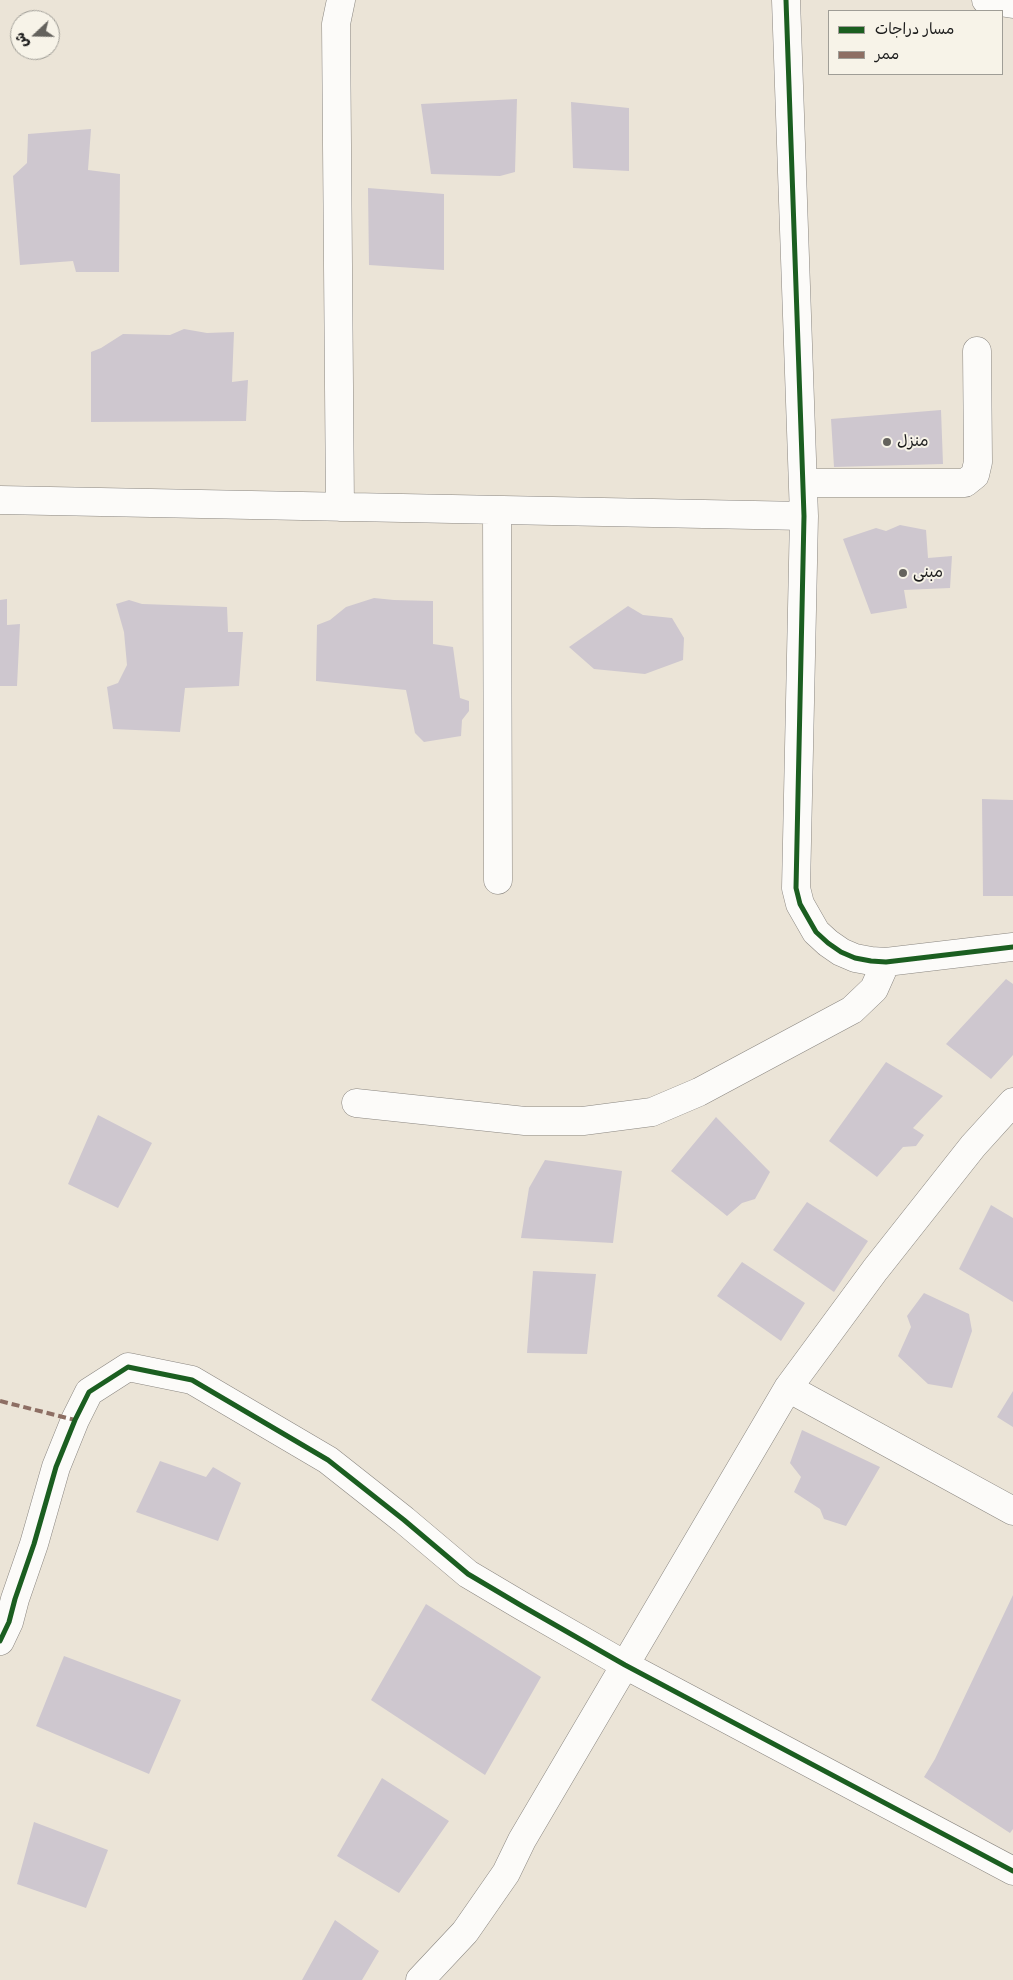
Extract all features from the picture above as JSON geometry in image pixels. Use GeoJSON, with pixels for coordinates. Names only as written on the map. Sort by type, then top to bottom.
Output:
{"type":"FeatureCollection","features":[{"type":"Feature","properties":{"kind":"street"},"geometry":{"type":"LineString","coordinates":[[340,507],[336,24],[341,0]]}},
{"type":"Feature","properties":{"kind":"street"},"geometry":{"type":"LineString","coordinates":[[786,0],[804,516],[796,888],[806,918],[816,932],[840,952],[855,958],[886,962],[1013,946]]}},
{"type":"Feature","properties":{"kind":"street"},"geometry":{"type":"LineString","coordinates":[[986,0],[1013,4]]}},
{"type":"Feature","properties":{"kind":"street"},"geometry":{"type":"LineString","coordinates":[[803,483],[964,482],[975,475],[978,462],[977,351]]}},
{"type":"Feature","properties":{"kind":"street"},"geometry":{"type":"LineString","coordinates":[[0,500],[804,516]]}},
{"type":"Feature","properties":{"kind":"street"},"geometry":{"type":"LineString","coordinates":[[498,510],[498,880]]}},
{"type":"Feature","properties":{"kind":"street"},"geometry":{"type":"LineString","coordinates":[[356,1103],[524,1121],[583,1121],[652,1112],[699,1092],[852,1010],[874,988],[886,962]]}},
{"type":"Feature","properties":{"kind":"street"},"geometry":{"type":"LineString","coordinates":[[420,1980],[465,1932],[506,1873],[522,1840],[788,1388],[875,1270],[967,1154],[1013,1102]]}},
{"type":"Feature","properties":{"kind":"street"},"geometry":{"type":"LineString","coordinates":[[3,1627],[34,1544],[56,1467],[75,1420],[89,1392],[128,1367],[192,1380],[328,1460],[468,1574],[625,1665],[1013,1871]]}},
{"type":"Feature","properties":{"kind":"street"},"geometry":{"type":"LineString","coordinates":[[788,1388],[1013,1511]]}},
{"type":"Feature","properties":{"kind":"building"},"geometry":{"type":"Polygon","coordinates":[[[517,99],[515,172],[500,176],[431,174],[421,104],[517,99]]]}},
{"type":"Feature","properties":{"kind":"building"},"geometry":{"type":"Polygon","coordinates":[[[571,102],[629,108],[629,171],[573,168],[571,102]]]}},
{"type":"Feature","properties":{"kind":"building"},"geometry":{"type":"Polygon","coordinates":[[[91,129],[88,170],[120,174],[119,272],[76,272],[73,261],[20,265],[13,176],[27,163],[28,134],[91,129]]]}},
{"type":"Feature","properties":{"kind":"building"},"geometry":{"type":"Polygon","coordinates":[[[368,188],[444,194],[444,270],[369,265],[368,188]]]}},
{"type":"Feature","properties":{"kind":"building"},"geometry":{"type":"Polygon","coordinates":[[[184,329],[207,333],[234,332],[232,382],[248,380],[246,421],[91,422],[91,352],[123,334],[170,335],[184,329]]]}},
{"type":"Feature","properties":{"kind":"building","name":"منزل"},"geometry":{"type":"Polygon","coordinates":[[[941,410],[943,464],[834,467],[831,419],[941,410]]]}},
{"type":"Feature","properties":{"kind":"building","name":"مبنى"},"geometry":{"type":"Polygon","coordinates":[[[900,525],[926,530],[928,558],[952,556],[950,588],[904,590],[907,608],[871,614],[843,539],[876,528],[886,531],[900,525]]]}},
{"type":"Feature","properties":{"kind":"building"},"geometry":{"type":"Polygon","coordinates":[[[374,598],[433,601],[433,644],[453,647],[460,698],[469,701],[469,711],[462,720],[461,736],[424,742],[415,733],[406,690],[316,681],[317,625],[330,620],[346,607],[374,598]]]}},
{"type":"Feature","properties":{"kind":"building"},"geometry":{"type":"Polygon","coordinates":[[[7,599],[7,625],[20,624],[17,686],[0,686],[0,600],[7,599]]]}},
{"type":"Feature","properties":{"kind":"building"},"geometry":{"type":"Polygon","coordinates":[[[129,600],[142,604],[227,607],[228,632],[243,632],[239,686],[185,688],[180,732],[113,729],[107,687],[118,683],[127,665],[124,632],[116,604],[129,600]]]}},
{"type":"Feature","properties":{"kind":"building"},"geometry":{"type":"Polygon","coordinates":[[[628,606],[643,615],[672,618],[684,638],[683,660],[645,674],[594,669],[569,647],[628,606]]]}},
{"type":"Feature","properties":{"kind":"building"},"geometry":{"type":"Polygon","coordinates":[[[982,799],[1013,800],[1013,896],[983,896],[982,799]]]}},
{"type":"Feature","properties":{"kind":"building"},"geometry":{"type":"Polygon","coordinates":[[[1006,979],[1013,984],[1013,1055],[991,1079],[946,1044],[1006,979]]]}},
{"type":"Feature","properties":{"kind":"building"},"geometry":{"type":"Polygon","coordinates":[[[886,1062],[943,1096],[913,1128],[924,1135],[916,1146],[903,1147],[877,1177],[829,1141],[886,1062]]]}},
{"type":"Feature","properties":{"kind":"building"},"geometry":{"type":"Polygon","coordinates":[[[98,1115],[152,1143],[118,1208],[68,1184],[98,1115]]]}},
{"type":"Feature","properties":{"kind":"building"},"geometry":{"type":"Polygon","coordinates":[[[716,1117],[770,1172],[755,1199],[742,1203],[727,1216],[671,1171],[716,1117]]]}},
{"type":"Feature","properties":{"kind":"building"},"geometry":{"type":"Polygon","coordinates":[[[545,1160],[622,1171],[613,1243],[521,1238],[529,1188],[545,1160]]]}},
{"type":"Feature","properties":{"kind":"building"},"geometry":{"type":"Polygon","coordinates":[[[807,1202],[868,1241],[834,1292],[773,1250],[807,1202]]]}},
{"type":"Feature","properties":{"kind":"building"},"geometry":{"type":"Polygon","coordinates":[[[991,1205],[1013,1218],[1013,1302],[959,1269],[991,1205]]]}},
{"type":"Feature","properties":{"kind":"building"},"geometry":{"type":"Polygon","coordinates":[[[742,1262],[805,1303],[781,1341],[717,1296],[742,1262]]]}},
{"type":"Feature","properties":{"kind":"building"},"geometry":{"type":"Polygon","coordinates":[[[533,1271],[596,1274],[587,1354],[527,1353],[533,1271]]]}},
{"type":"Feature","properties":{"kind":"building"},"geometry":{"type":"Polygon","coordinates":[[[924,1293],[969,1314],[972,1331],[952,1388],[928,1384],[898,1356],[911,1327],[907,1316],[924,1293]]]}},
{"type":"Feature","properties":{"kind":"building"},"geometry":{"type":"Polygon","coordinates":[[[1013,1391],[1013,1427],[997,1417],[1013,1391]]]}},
{"type":"Feature","properties":{"kind":"building"},"geometry":{"type":"Polygon","coordinates":[[[802,1430],[880,1467],[846,1526],[824,1519],[820,1509],[794,1492],[801,1477],[790,1463],[802,1430]]]}},
{"type":"Feature","properties":{"kind":"building"},"geometry":{"type":"Polygon","coordinates":[[[160,1461],[206,1477],[213,1467],[241,1483],[218,1541],[136,1512],[160,1461]]]}},
{"type":"Feature","properties":{"kind":"building"},"geometry":{"type":"Polygon","coordinates":[[[1013,1595],[1013,1829],[1010,1833],[924,1777],[935,1759],[1013,1595]]]}},
{"type":"Feature","properties":{"kind":"building"},"geometry":{"type":"Polygon","coordinates":[[[426,1604],[541,1677],[485,1775],[371,1700],[426,1604]]]}},
{"type":"Feature","properties":{"kind":"building"},"geometry":{"type":"Polygon","coordinates":[[[64,1656],[181,1700],[149,1774],[36,1726],[64,1656]]]}},
{"type":"Feature","properties":{"kind":"building"},"geometry":{"type":"Polygon","coordinates":[[[382,1778],[449,1821],[399,1893],[337,1856],[382,1778]]]}},
{"type":"Feature","properties":{"kind":"building"},"geometry":{"type":"Polygon","coordinates":[[[34,1822],[108,1850],[86,1908],[17,1884],[34,1822]]]}},
{"type":"Feature","properties":{"kind":"building"},"geometry":{"type":"Polygon","coordinates":[[[335,1920],[379,1951],[362,1980],[302,1980],[335,1920]]]}},
{"type":"Feature","properties":{"kind":"marked path"},"geometry":{"type":"LineString","coordinates":[[0,1401],[75,1420]]}},
{"type":"Feature","properties":{"kind":"cycle path"},"geometry":{"type":"LineString","coordinates":[[786,0],[804,516],[796,888],[800,904],[816,932],[841,952],[855,958],[886,962],[1013,947]]}},
{"type":"Feature","properties":{"kind":"cycle path"},"geometry":{"type":"LineString","coordinates":[[0,1641],[9,1622],[56,1467],[75,1420],[89,1392],[128,1367],[192,1380],[328,1460],[468,1574],[625,1665],[1013,1871]]}},
{"type":"Feature","properties":{"kind":"place","name":"منزل"},"geometry":{"type":"Point","coordinates":[887,442]}},
{"type":"Feature","properties":{"kind":"place","name":"مبنى"},"geometry":{"type":"Point","coordinates":[903,573]}}]}
